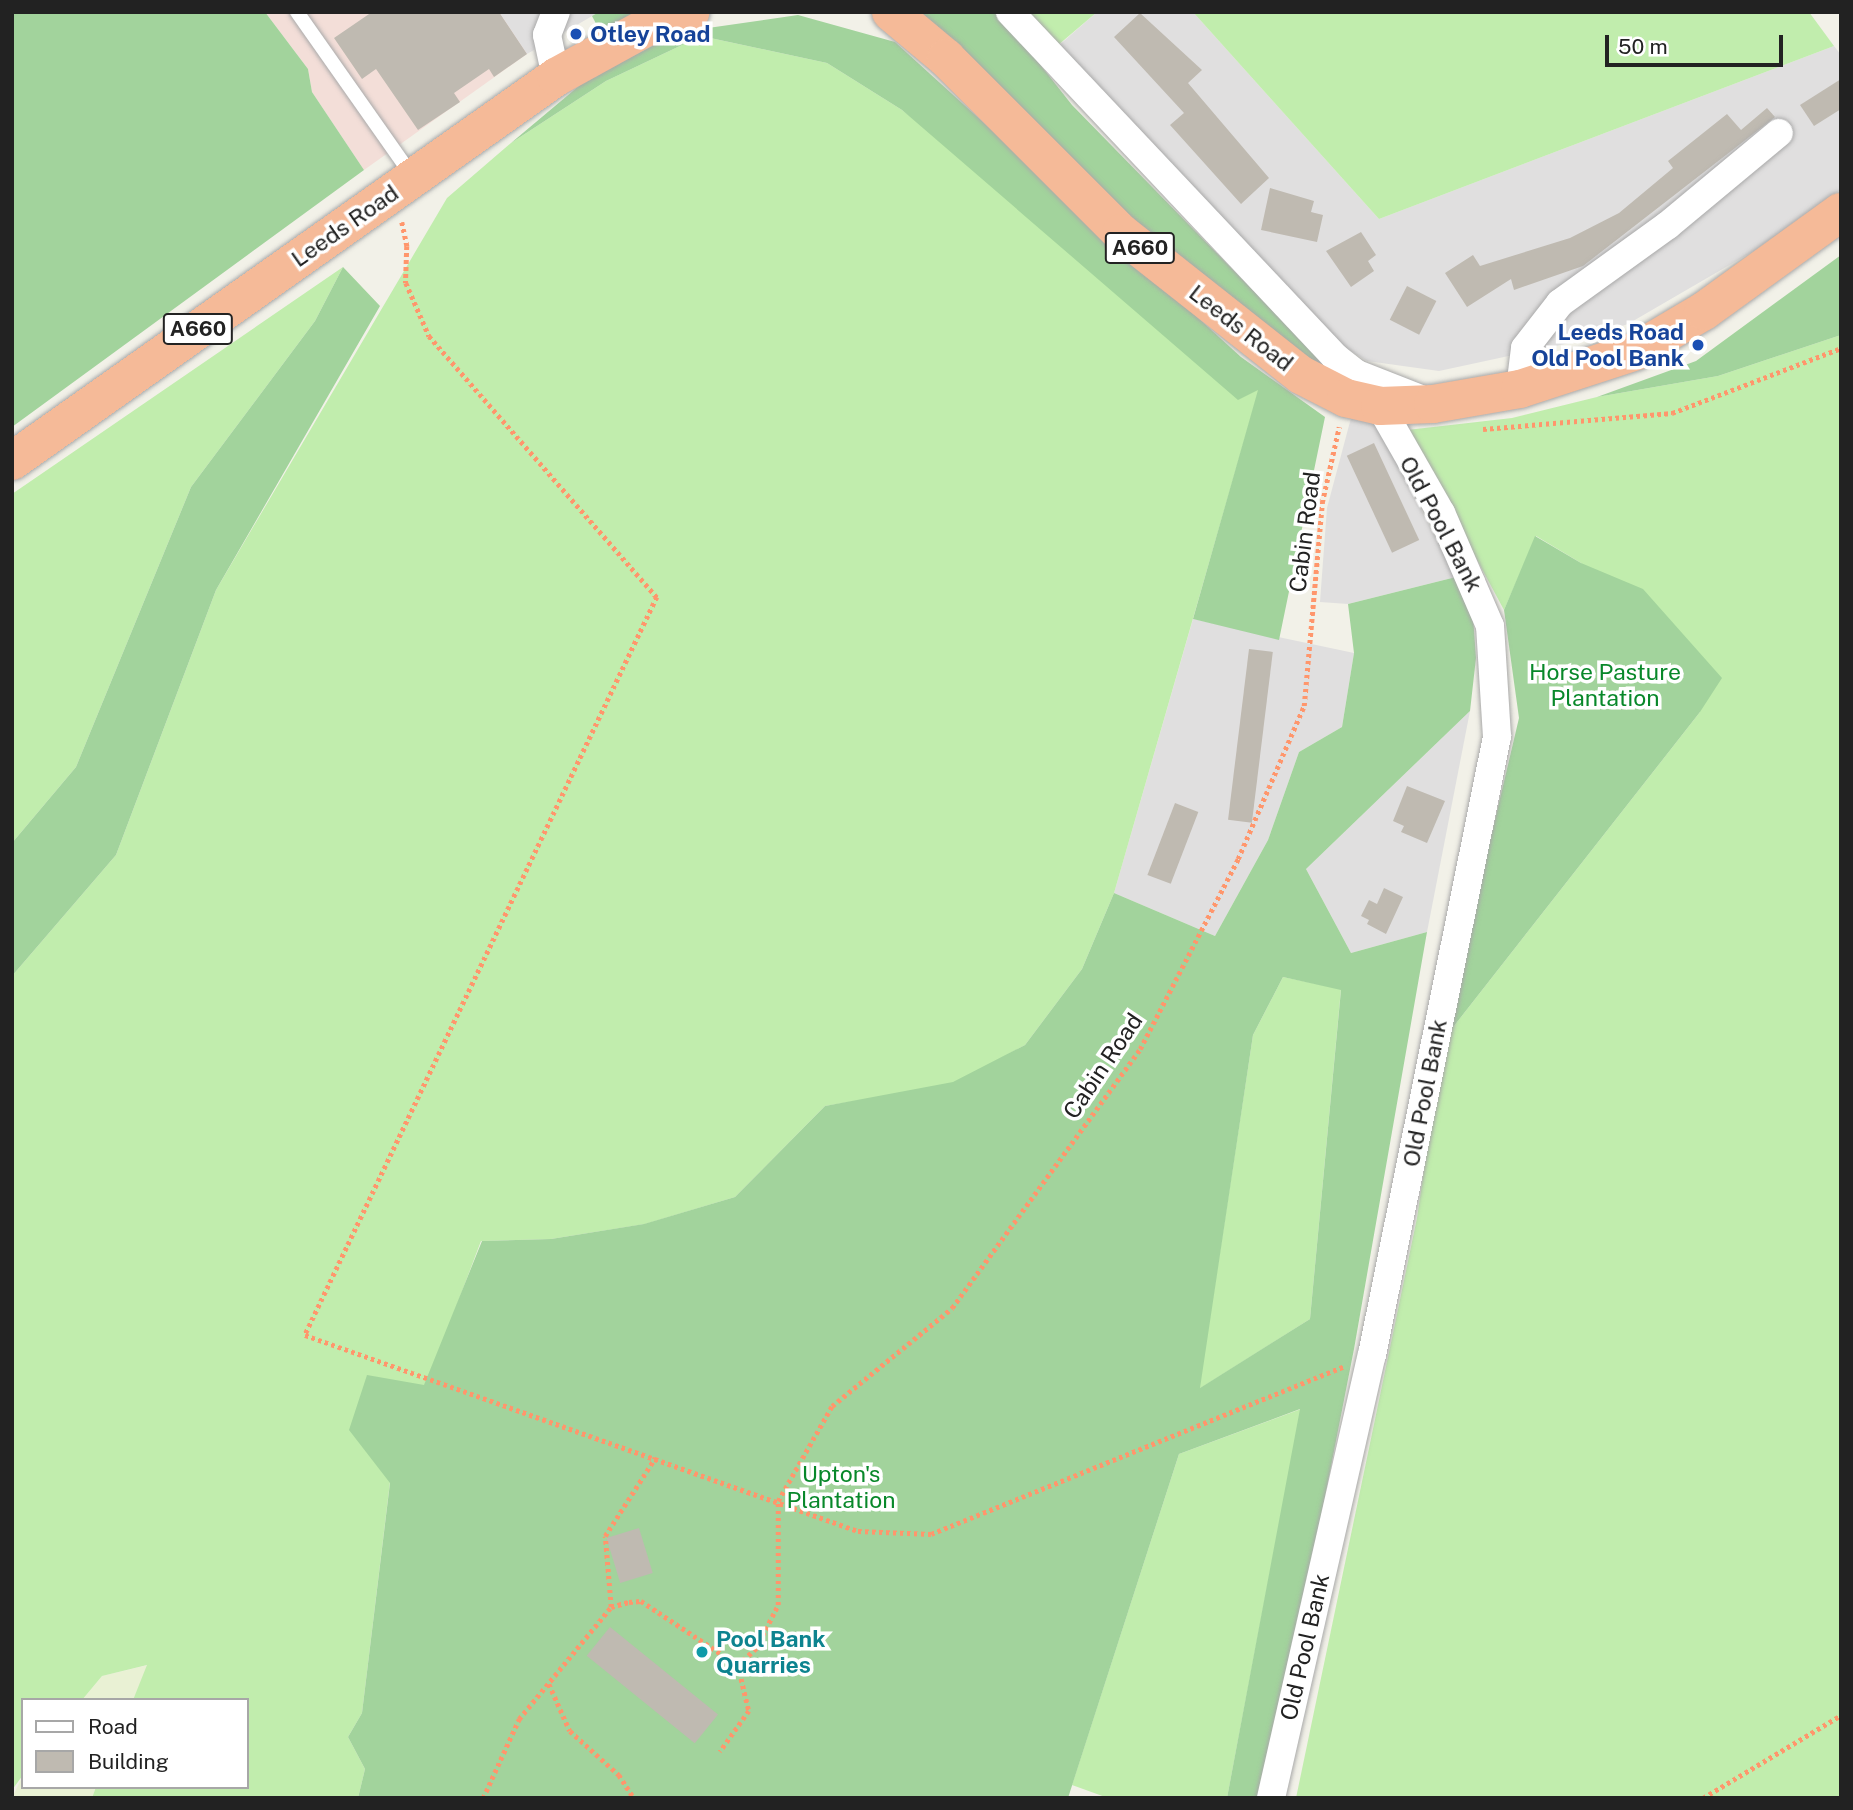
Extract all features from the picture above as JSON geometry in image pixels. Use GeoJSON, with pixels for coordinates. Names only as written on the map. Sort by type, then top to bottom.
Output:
{"type":"FeatureCollection","features":[{"type":"Feature","properties":{"kind":"highway","name":"Leeds Road"},"geometry":{"type":"LineString","coordinates":[[12,461],[555,77],[647,27],[690,12]]}},
{"type":"Feature","properties":{"kind":"highway","name":"Leeds Road"},"geometry":{"type":"LineString","coordinates":[[891,12],[946,58],[1121,233],[1301,376],[1363,402],[1521,407],[1636,351],[1715,304],[1841,212]]}},
{"type":"Feature","properties":{"kind":"street"},"geometry":{"type":"LineString","coordinates":[[555,77],[547,35],[556,12]]}},
{"type":"Feature","properties":{"kind":"street"},"geometry":{"type":"LineString","coordinates":[[1010,12],[1335,357],[1357,374],[1433,404]]}},
{"type":"Feature","properties":{"kind":"street"},"geometry":{"type":"LineString","coordinates":[[1521,407],[1525,348],[1560,303],[1668,225],[1779,133]]}},
{"type":"Feature","properties":{"kind":"street","name":"Old Pool Bank"},"geometry":{"type":"LineString","coordinates":[[1271,1798],[1372,1355],[1497,737],[1490,626],[1441,513],[1363,402]]}},
{"type":"Feature","properties":{"kind":"lane"},"geometry":{"type":"LineString","coordinates":[[296,12],[400,188]]}},
{"type":"Feature","properties":{"kind":"path"},"geometry":{"type":"LineString","coordinates":[[400,188],[405,226],[406,283],[429,336],[657,597],[305,1335],[858,1531],[930,1534],[1372,1355]]}},
{"type":"Feature","properties":{"kind":"path"},"geometry":{"type":"LineString","coordinates":[[1521,407],[1672,413],[1841,348]]}},
{"type":"Feature","properties":{"kind":"path","name":"Cabin Road"},"geometry":{"type":"LineString","coordinates":[[738,1665],[756,1648],[778,1605],[778,1501],[832,1405],[953,1308],[1140,1049],[1238,859],[1304,706],[1322,503],[1363,402]]}},
{"type":"Feature","properties":{"kind":"path"},"geometry":{"type":"LineString","coordinates":[[611,1607],[605,1536],[655,1458]]}},
{"type":"Feature","properties":{"kind":"path"},"geometry":{"type":"LineString","coordinates":[[483,1798],[519,1719],[611,1607],[640,1601],[738,1665],[749,1711],[720,1752]]}},
{"type":"Feature","properties":{"kind":"path"},"geometry":{"type":"LineString","coordinates":[[549,1684],[570,1731],[619,1775],[634,1798]]}},
{"type":"Feature","properties":{"kind":"path"},"geometry":{"type":"LineString","coordinates":[[1703,1798],[1841,1715]]}},
{"type":"Feature","properties":{"kind":"shaded area"},"geometry":{"type":"Polygon","coordinates":[[[265,12],[499,12],[527,54],[364,170],[312,92],[308,69],[265,12]]]}},
{"type":"Feature","properties":{"kind":"shaded area"},"geometry":{"type":"Polygon","coordinates":[[[499,12],[599,12],[527,54],[499,12]]]}},
{"type":"Feature","properties":{"kind":"shaded area"},"geometry":{"type":"Polygon","coordinates":[[[1097,12],[1193,12],[1379,219],[1834,46],[1841,55],[1841,189],[1788,231],[1628,324],[1565,344],[1439,371],[1367,361],[1338,343],[1057,47],[1097,12]]]}},
{"type":"Feature","properties":{"kind":"shaded area"},"geometry":{"type":"Polygon","coordinates":[[[1351,418],[1374,419],[1456,577],[1348,604],[1320,602],[1327,508],[1351,418]]]}},
{"type":"Feature","properties":{"kind":"shaded area"},"geometry":{"type":"Polygon","coordinates":[[[1193,619],[1354,653],[1342,727],[1299,752],[1268,840],[1215,936],[1114,893],[1193,619]]]}},
{"type":"Feature","properties":{"kind":"shaded area"},"geometry":{"type":"Polygon","coordinates":[[[1470,711],[1427,932],[1351,953],[1306,869],[1470,711]]]}},
{"type":"Feature","properties":{"kind":"green space"},"geometry":{"type":"Polygon","coordinates":[[[12,12],[265,12],[308,69],[312,92],[364,170],[12,427],[12,12]]]}},
{"type":"Feature","properties":{"kind":"green space"},"geometry":{"type":"Polygon","coordinates":[[[599,12],[651,12],[603,37],[592,16],[599,12]]]}},
{"type":"Feature","properties":{"kind":"green space"},"geometry":{"type":"Polygon","coordinates":[[[909,12],[996,12],[1072,105],[1325,364],[1317,371],[1122,213],[909,12]]]}},
{"type":"Feature","properties":{"kind":"green space"},"geometry":{"type":"Polygon","coordinates":[[[1028,12],[1097,12],[1057,46],[1028,12]]]}},
{"type":"Feature","properties":{"kind":"green space"},"geometry":{"type":"Polygon","coordinates":[[[1193,12],[1809,12],[1834,46],[1379,219],[1193,12]]]}},
{"type":"Feature","properties":{"kind":"green space"},"geometry":{"type":"Polygon","coordinates":[[[798,15],[895,42],[1241,357],[1325,417],[1279,640],[1193,619],[1258,390],[1238,400],[902,110],[827,63],[701,36],[606,81],[511,143],[586,80],[680,32],[798,15]]]}},
{"type":"Feature","properties":{"kind":"green space"},"geometry":{"type":"Polygon","coordinates":[[[701,36],[827,63],[902,110],[1259,389],[1114,893],[1082,969],[1025,1045],[952,1085],[825,1106],[735,1197],[645,1224],[551,1239],[481,1241],[390,1482],[362,1713],[348,1737],[365,1769],[358,1798],[92,1798],[95,1789],[248,1789],[248,1698],[134,1698],[147,1665],[102,1676],[84,1698],[21,1698],[21,1778],[12,1790],[12,976],[116,855],[216,590],[447,198],[511,143],[606,81],[701,36]]]}},
{"type":"Feature","properties":{"kind":"green space"},"geometry":{"type":"Polygon","coordinates":[[[1841,255],[1841,335],[1718,376],[1597,397],[1696,361],[1841,255]]]}},
{"type":"Feature","properties":{"kind":"green space"},"geometry":{"type":"Polygon","coordinates":[[[343,267],[315,321],[191,487],[76,767],[12,843],[12,494],[343,267]]]}},
{"type":"Feature","properties":{"kind":"green space"},"geometry":{"type":"Polygon","coordinates":[[[343,267],[380,306],[216,590],[116,855],[12,976],[12,843],[76,767],[191,487],[315,321],[343,267]]]}},
{"type":"Feature","properties":{"kind":"green space"},"geometry":{"type":"Polygon","coordinates":[[[1841,335],[1841,1798],[1296,1798],[1417,1218],[1443,1040],[1700,712],[1581,563],[1536,536],[1504,610],[1407,430],[1512,418],[1597,397],[1718,376],[1841,335]]]}},
{"type":"Feature","properties":{"kind":"green space","name":"Horse Pasture Plantation"},"geometry":{"type":"Polygon","coordinates":[[[1535,536],[1581,563],[1643,589],[1722,678],[1700,712],[1443,1040],[1519,718],[1504,610],[1535,536]]]}},
{"type":"Feature","properties":{"kind":"green space","name":"Upton's Plantation"},"geometry":{"type":"Polygon","coordinates":[[[1456,577],[1473,616],[1476,658],[1470,711],[1306,869],[1351,953],[1427,932],[1354,1349],[1266,1798],[1227,1798],[1300,1409],[1179,1454],[1068,1798],[358,1798],[365,1769],[348,1737],[362,1713],[390,1483],[349,1430],[367,1375],[424,1385],[482,1241],[551,1239],[644,1224],[735,1197],[825,1106],[953,1082],[1025,1045],[1082,969],[1114,893],[1215,936],[1268,840],[1299,752],[1342,727],[1354,653],[1348,604],[1456,577]],[[1283,977],[1253,1035],[1200,1388],[1310,1319],[1341,990],[1283,977]]]}},
{"type":"Feature","properties":{"kind":"green space"},"geometry":{"type":"Polygon","coordinates":[[[1283,977],[1341,989],[1310,1319],[1199,1389],[1253,1035],[1283,977]]]}},
{"type":"Feature","properties":{"kind":"green space"},"geometry":{"type":"Polygon","coordinates":[[[1301,1409],[1227,1798],[1108,1798],[1072,1785],[1179,1454],[1301,1409]]]}},
{"type":"Feature","properties":{"kind":"green space"},"geometry":{"type":"Polygon","coordinates":[[[148,1665],[134,1698],[84,1698],[102,1676],[148,1665]]]}},
{"type":"Feature","properties":{"kind":"green space"},"geometry":{"type":"Polygon","coordinates":[[[21,1779],[21,1789],[95,1789],[92,1798],[12,1798],[21,1779]]]}},
{"type":"Feature","properties":{"kind":"building"},"geometry":{"type":"Polygon","coordinates":[[[372,12],[499,12],[527,54],[494,77],[489,69],[454,93],[460,102],[418,130],[376,69],[362,79],[334,38],[372,12]]]}},
{"type":"Feature","properties":{"kind":"building"},"geometry":{"type":"Polygon","coordinates":[[[1140,13],[1202,70],[1188,83],[1269,178],[1241,204],[1170,125],[1184,113],[1114,37],[1140,13]]]}},
{"type":"Feature","properties":{"kind":"building"},"geometry":{"type":"Polygon","coordinates":[[[1841,79],[1841,109],[1814,126],[1800,105],[1841,79]]]}},
{"type":"Feature","properties":{"kind":"building"},"geometry":{"type":"Polygon","coordinates":[[[1767,108],[1775,117],[1583,266],[1514,290],[1511,279],[1467,307],[1445,273],[1473,255],[1480,266],[1570,238],[1619,213],[1673,168],[1668,161],[1727,114],[1741,130],[1767,108]]]}},
{"type":"Feature","properties":{"kind":"building"},"geometry":{"type":"Polygon","coordinates":[[[1270,188],[1314,201],[1311,212],[1323,215],[1317,242],[1261,230],[1270,188]]]}},
{"type":"Feature","properties":{"kind":"building"},"geometry":{"type":"Polygon","coordinates":[[[1361,232],[1376,255],[1368,261],[1374,271],[1351,287],[1326,251],[1361,232]]]}},
{"type":"Feature","properties":{"kind":"building"},"geometry":{"type":"Polygon","coordinates":[[[1407,286],[1436,301],[1419,335],[1390,320],[1407,286]]]}},
{"type":"Feature","properties":{"kind":"building"},"geometry":{"type":"Polygon","coordinates":[[[1374,443],[1419,540],[1392,553],[1347,456],[1374,443]]]}},
{"type":"Feature","properties":{"kind":"building"},"geometry":{"type":"Polygon","coordinates":[[[1249,649],[1273,652],[1252,823],[1228,820],[1249,649]]]}},
{"type":"Feature","properties":{"kind":"building"},"geometry":{"type":"Polygon","coordinates":[[[1407,786],[1445,801],[1427,843],[1401,832],[1404,826],[1393,821],[1407,786]]]}},
{"type":"Feature","properties":{"kind":"building"},"geometry":{"type":"Polygon","coordinates":[[[1175,803],[1198,812],[1171,884],[1147,875],[1175,803]]]}},
{"type":"Feature","properties":{"kind":"building"},"geometry":{"type":"Polygon","coordinates":[[[1384,888],[1403,897],[1386,934],[1367,924],[1369,920],[1361,916],[1369,900],[1377,904],[1384,888]]]}},
{"type":"Feature","properties":{"kind":"building"},"geometry":{"type":"Polygon","coordinates":[[[639,1528],[653,1573],[620,1583],[606,1538],[639,1528]]]}},
{"type":"Feature","properties":{"kind":"building"},"geometry":{"type":"Polygon","coordinates":[[[610,1627],[718,1714],[695,1743],[587,1656],[610,1627]]]}},
{"type":"Feature","properties":{"kind":"place","name":"Otley Road"},"geometry":{"type":"Point","coordinates":[576,34]}},
{"type":"Feature","properties":{"kind":"place","name":"Leeds Road Old Pool Bank"},"geometry":{"type":"Point","coordinates":[1698,345]}},
{"type":"Feature","properties":{"kind":"place","name":"Pool Bank Quarries"},"geometry":{"type":"Point","coordinates":[702,1652]}}]}
